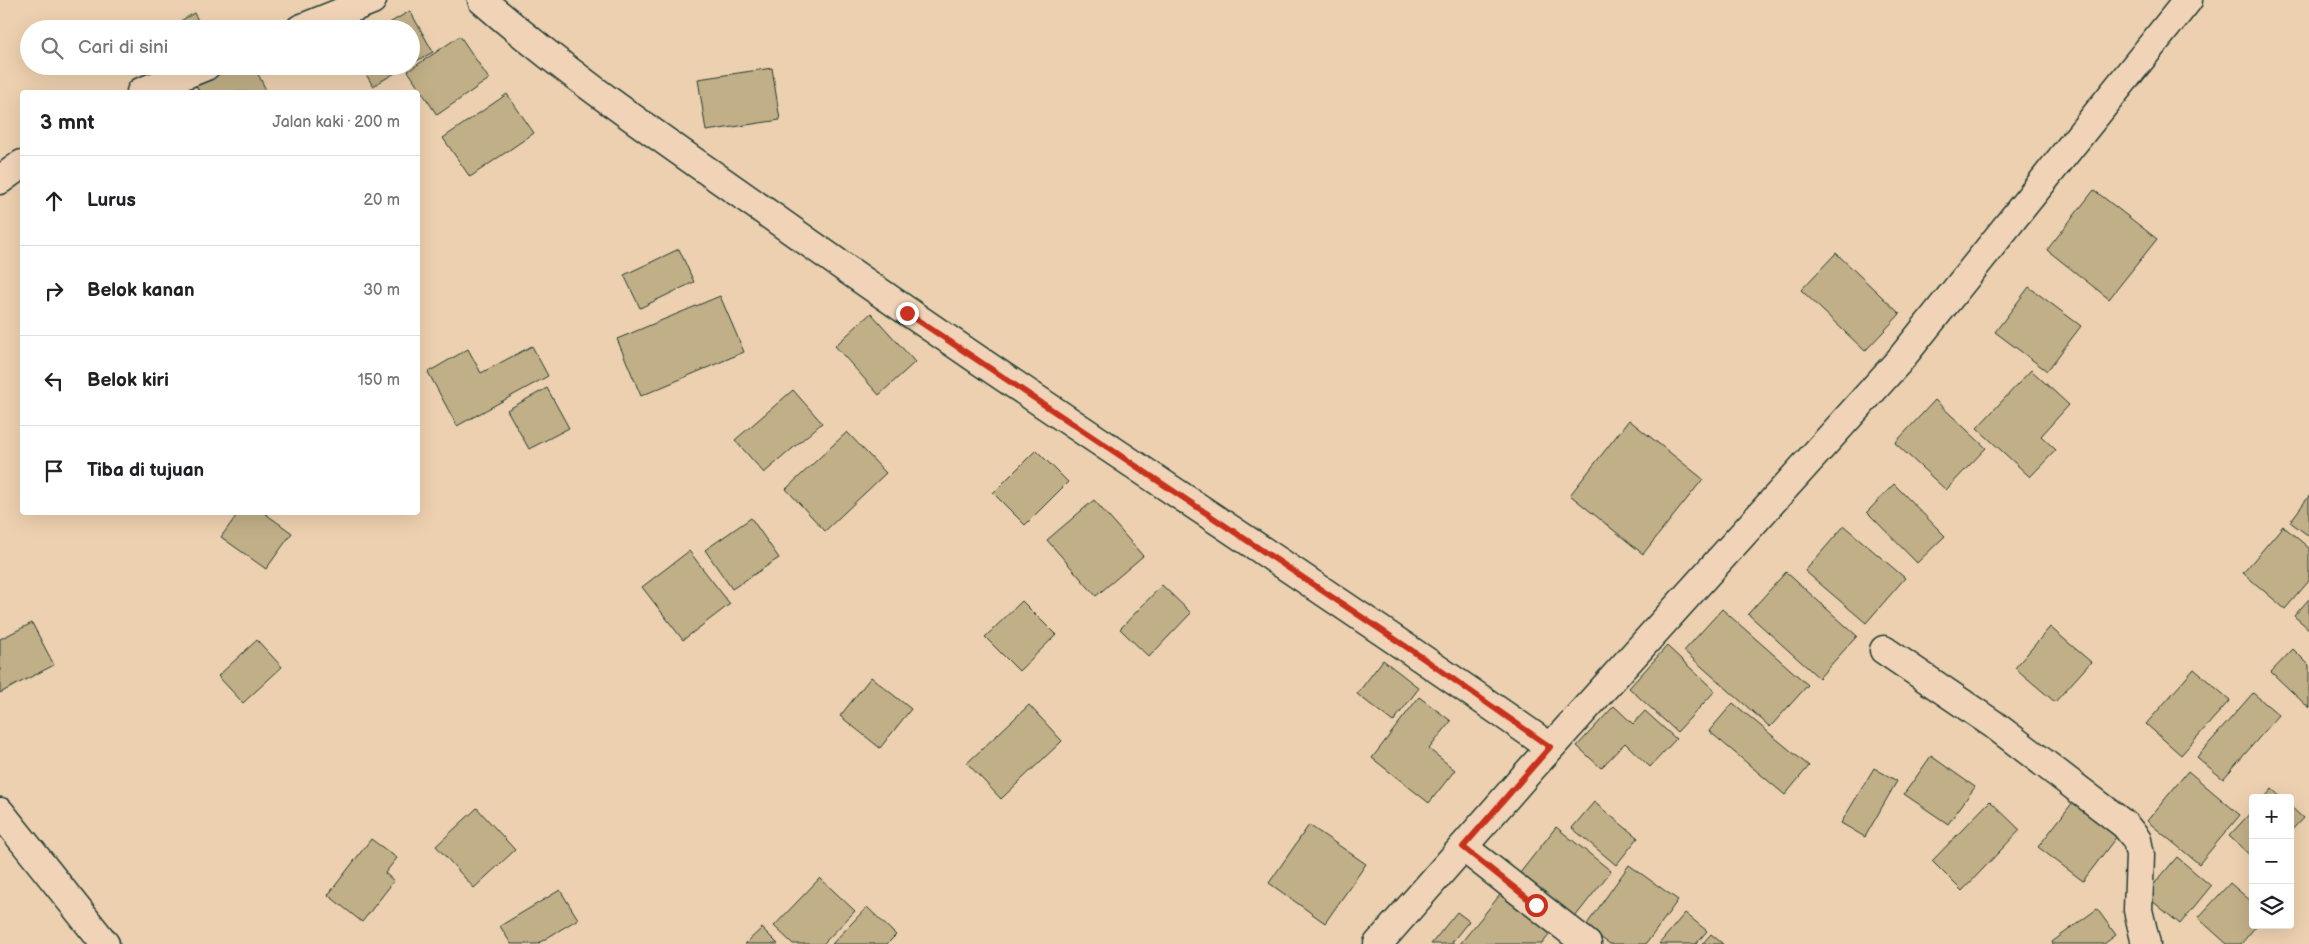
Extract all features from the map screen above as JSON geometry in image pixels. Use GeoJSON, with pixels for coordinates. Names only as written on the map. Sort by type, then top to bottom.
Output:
{"type":"FeatureCollection","features":[{"type":"Feature","properties":{"kind":"street"},"geometry":{"type":"LineString","coordinates":[[322,20],[372,0]]}},
{"type":"Feature","properties":{"kind":"street"},"geometry":{"type":"LineString","coordinates":[[482,0],[588,85],[907,313],[1420,656],[1550,747]]}},
{"type":"Feature","properties":{"kind":"street"},"geometry":{"type":"LineString","coordinates":[[1378,944],[1550,747],[1899,361],[2188,0]]}},
{"type":"Feature","properties":{"kind":"street"},"geometry":{"type":"LineString","coordinates":[[146,90],[184,75]]}},
{"type":"Feature","properties":{"kind":"street"},"geometry":{"type":"LineString","coordinates":[[0,180],[20,165]]}},
{"type":"Feature","properties":{"kind":"street"},"geometry":{"type":"LineString","coordinates":[[1884,650],[1992,724],[2126,825],[2137,840],[2140,856],[2138,910],[2146,944]]}},
{"type":"Feature","properties":{"kind":"street"},"geometry":{"type":"LineString","coordinates":[[0,812],[105,944]]}},
{"type":"Feature","properties":{"kind":"street"},"geometry":{"type":"LineString","coordinates":[[1463,847],[1587,944]]}},
{"type":"Feature","properties":{"kind":"building"},"geometry":{"type":"Polygon","coordinates":[[[410,11],[415,20],[394,20],[410,11]]]}},
{"type":"Feature","properties":{"kind":"building"},"geometry":{"type":"Polygon","coordinates":[[[194,13],[198,20],[182,20],[194,13]]]}},
{"type":"Feature","properties":{"kind":"building"},"geometry":{"type":"Polygon","coordinates":[[[351,13],[355,20],[340,20],[351,13]]]}},
{"type":"Feature","properties":{"kind":"building"},"geometry":{"type":"Polygon","coordinates":[[[420,29],[433,52],[420,59],[420,29]]]}},
{"type":"Feature","properties":{"kind":"building"},"geometry":{"type":"Polygon","coordinates":[[[460,36],[489,79],[437,115],[411,75],[420,75],[420,63],[460,36]]]}},
{"type":"Feature","properties":{"kind":"building"},"geometry":{"type":"Polygon","coordinates":[[[772,68],[780,120],[706,131],[698,79],[772,68]]]}},
{"type":"Feature","properties":{"kind":"building"},"geometry":{"type":"Polygon","coordinates":[[[217,75],[258,75],[266,90],[199,90],[196,86],[217,75]]]}},
{"type":"Feature","properties":{"kind":"building"},"geometry":{"type":"Polygon","coordinates":[[[366,75],[392,75],[373,86],[366,75]]]}},
{"type":"Feature","properties":{"kind":"building"},"geometry":{"type":"Polygon","coordinates":[[[507,94],[534,133],[470,177],[443,138],[507,94]]]}},
{"type":"Feature","properties":{"kind":"building"},"geometry":{"type":"Polygon","coordinates":[[[2094,190],[2157,239],[2109,299],[2047,250],[2094,190]]]}},
{"type":"Feature","properties":{"kind":"building"},"geometry":{"type":"Polygon","coordinates":[[[679,249],[694,282],[640,308],[624,275],[679,249]]]}},
{"type":"Feature","properties":{"kind":"building"},"geometry":{"type":"Polygon","coordinates":[[[1836,253],[1900,314],[1865,351],[1801,290],[1836,253]]]}},
{"type":"Feature","properties":{"kind":"building"},"geometry":{"type":"Polygon","coordinates":[[[2029,287],[2081,326],[2047,371],[1995,332],[2029,287]]]}},
{"type":"Feature","properties":{"kind":"building"},"geometry":{"type":"Polygon","coordinates":[[[720,296],[744,352],[641,396],[617,339],[720,296]]]}},
{"type":"Feature","properties":{"kind":"building"},"geometry":{"type":"Polygon","coordinates":[[[871,313],[915,362],[879,395],[835,346],[871,313]]]}},
{"type":"Feature","properties":{"kind":"building"},"geometry":{"type":"Polygon","coordinates":[[[532,346],[548,376],[457,426],[428,372],[468,349],[481,373],[532,346]]]}},
{"type":"Feature","properties":{"kind":"building"},"geometry":{"type":"Polygon","coordinates":[[[2031,370],[2069,405],[2041,436],[2056,450],[2030,477],[1977,428],[2031,370]]]}},
{"type":"Feature","properties":{"kind":"building"},"geometry":{"type":"Polygon","coordinates":[[[547,388],[569,428],[529,449],[507,410],[547,388]]]}},
{"type":"Feature","properties":{"kind":"building"},"geometry":{"type":"Polygon","coordinates":[[[793,390],[822,423],[764,473],[735,440],[793,390]]]}},
{"type":"Feature","properties":{"kind":"building"},"geometry":{"type":"Polygon","coordinates":[[[1935,400],[1986,448],[1946,490],[1895,443],[1935,400]]]}},
{"type":"Feature","properties":{"kind":"building"},"geometry":{"type":"Polygon","coordinates":[[[1629,420],[1703,479],[1643,554],[1570,495],[1629,420]]]}},
{"type":"Feature","properties":{"kind":"building"},"geometry":{"type":"Polygon","coordinates":[[[847,432],[886,473],[825,531],[786,489],[847,432]]]}},
{"type":"Feature","properties":{"kind":"building"},"geometry":{"type":"Polygon","coordinates":[[[1036,450],[1068,482],[1025,525],[993,493],[1036,450]]]}},
{"type":"Feature","properties":{"kind":"building"},"geometry":{"type":"Polygon","coordinates":[[[1894,484],[1945,536],[1917,563],[1867,512],[1894,484]]]}},
{"type":"Feature","properties":{"kind":"building"},"geometry":{"type":"Polygon","coordinates":[[[2309,496],[2309,536],[2290,522],[2309,496]]]}},
{"type":"Feature","properties":{"kind":"building"},"geometry":{"type":"Polygon","coordinates":[[[1094,500],[1143,556],[1096,596],[1047,540],[1094,500]]]}},
{"type":"Feature","properties":{"kind":"building"},"geometry":{"type":"Polygon","coordinates":[[[237,515],[267,515],[292,533],[266,569],[221,537],[237,515]]]}},
{"type":"Feature","properties":{"kind":"building"},"geometry":{"type":"Polygon","coordinates":[[[751,518],[779,558],[732,589],[705,550],[751,518]]]}},
{"type":"Feature","properties":{"kind":"building"},"geometry":{"type":"Polygon","coordinates":[[[1844,526],[1905,578],[1866,623],[1805,571],[1844,526]]]}},
{"type":"Feature","properties":{"kind":"building"},"geometry":{"type":"Polygon","coordinates":[[[2283,526],[2309,548],[2309,581],[2285,609],[2243,573],[2283,526]]]}},
{"type":"Feature","properties":{"kind":"building"},"geometry":{"type":"Polygon","coordinates":[[[689,551],[730,604],[683,640],[642,587],[689,551]]]}},
{"type":"Feature","properties":{"kind":"building"},"geometry":{"type":"Polygon","coordinates":[[[1786,572],[1857,636],[1819,678],[1748,614],[1786,572]]]}},
{"type":"Feature","properties":{"kind":"building"},"geometry":{"type":"Polygon","coordinates":[[[1162,585],[1191,613],[1149,657],[1120,629],[1162,585]]]}},
{"type":"Feature","properties":{"kind":"building"},"geometry":{"type":"Polygon","coordinates":[[[2309,599],[2309,629],[2294,616],[2309,599]]]}},
{"type":"Feature","properties":{"kind":"building"},"geometry":{"type":"Polygon","coordinates":[[[1022,601],[1056,635],[1019,671],[985,637],[1022,601]]]}},
{"type":"Feature","properties":{"kind":"building"},"geometry":{"type":"Polygon","coordinates":[[[1722,609],[1808,685],[1770,727],[1684,651],[1722,609]]]}},
{"type":"Feature","properties":{"kind":"building"},"geometry":{"type":"Polygon","coordinates":[[[32,623],[54,665],[0,693],[0,639],[32,623]]]}},
{"type":"Feature","properties":{"kind":"building"},"geometry":{"type":"Polygon","coordinates":[[[2050,627],[2091,662],[2055,702],[2015,668],[2050,627]]]}},
{"type":"Feature","properties":{"kind":"building"},"geometry":{"type":"Polygon","coordinates":[[[257,640],[282,667],[243,703],[218,676],[257,640]]]}},
{"type":"Feature","properties":{"kind":"building"},"geometry":{"type":"Polygon","coordinates":[[[1667,646],[1715,691],[1677,732],[1629,688],[1667,646]]]}},
{"type":"Feature","properties":{"kind":"building"},"geometry":{"type":"Polygon","coordinates":[[[2293,649],[2309,665],[2309,708],[2271,672],[2293,649]]]}},
{"type":"Feature","properties":{"kind":"building"},"geometry":{"type":"Polygon","coordinates":[[[1383,660],[1419,688],[1393,722],[1357,694],[1383,660]]]}},
{"type":"Feature","properties":{"kind":"building"},"geometry":{"type":"Polygon","coordinates":[[[2194,669],[2230,700],[2181,755],[2146,724],[2194,669]]]}},
{"type":"Feature","properties":{"kind":"building"},"geometry":{"type":"Polygon","coordinates":[[[871,677],[911,709],[880,748],[840,716],[871,677]]]}},
{"type":"Feature","properties":{"kind":"building"},"geometry":{"type":"Polygon","coordinates":[[[2253,693],[2279,715],[2223,779],[2197,757],[2253,693]]]}},
{"type":"Feature","properties":{"kind":"building"},"geometry":{"type":"Polygon","coordinates":[[[1419,697],[1451,721],[1429,749],[1455,770],[1429,803],[1372,758],[1419,697]]]}},
{"type":"Feature","properties":{"kind":"building"},"geometry":{"type":"Polygon","coordinates":[[[1733,703],[1809,766],[1785,795],[1709,731],[1733,703]]]}},
{"type":"Feature","properties":{"kind":"building"},"geometry":{"type":"Polygon","coordinates":[[[1029,705],[1062,741],[1001,799],[967,763],[1029,705]]]}},
{"type":"Feature","properties":{"kind":"building"},"geometry":{"type":"Polygon","coordinates":[[[1614,706],[1633,724],[1645,711],[1676,739],[1650,767],[1625,743],[1601,768],[1577,746],[1614,706]]]}},
{"type":"Feature","properties":{"kind":"building"},"geometry":{"type":"Polygon","coordinates":[[[1931,756],[1975,787],[1948,824],[1904,794],[1931,756]]]}},
{"type":"Feature","properties":{"kind":"building"},"geometry":{"type":"Polygon","coordinates":[[[1874,768],[1897,781],[1865,837],[1841,823],[1874,768]]]}},
{"type":"Feature","properties":{"kind":"building"},"geometry":{"type":"Polygon","coordinates":[[[2188,771],[2240,815],[2199,864],[2147,821],[2188,771]]]}},
{"type":"Feature","properties":{"kind":"building"},"geometry":{"type":"Polygon","coordinates":[[[2272,789],[2278,794],[2268,794],[2272,789]]]}},
{"type":"Feature","properties":{"kind":"building"},"geometry":{"type":"Polygon","coordinates":[[[1990,801],[2020,830],[1962,891],[1932,861],[1990,801]]]}},
{"type":"Feature","properties":{"kind":"building"},"geometry":{"type":"Polygon","coordinates":[[[1594,802],[1638,838],[1616,865],[1572,828],[1594,802]]]}},
{"type":"Feature","properties":{"kind":"building"},"geometry":{"type":"Polygon","coordinates":[[[2073,802],[2117,836],[2083,881],[2038,847],[2073,802]]]}},
{"type":"Feature","properties":{"kind":"building"},"geometry":{"type":"Polygon","coordinates":[[[477,808],[515,850],[474,888],[436,846],[477,808]]]}},
{"type":"Feature","properties":{"kind":"building"},"geometry":{"type":"Polygon","coordinates":[[[2294,810],[2303,818],[2294,828],[2294,810]]]}},
{"type":"Feature","properties":{"kind":"building"},"geometry":{"type":"Polygon","coordinates":[[[2249,814],[2249,854],[2229,836],[2249,814]]]}},
{"type":"Feature","properties":{"kind":"building"},"geometry":{"type":"Polygon","coordinates":[[[1309,825],[1366,864],[1325,923],[1269,883],[1309,825]]]}},
{"type":"Feature","properties":{"kind":"building"},"geometry":{"type":"Polygon","coordinates":[[[1556,827],[1611,871],[1571,922],[1516,878],[1556,827]]]}},
{"type":"Feature","properties":{"kind":"building"},"geometry":{"type":"Polygon","coordinates":[[[371,839],[397,858],[385,873],[394,881],[362,922],[328,895],[371,839]]]}},
{"type":"Feature","properties":{"kind":"building"},"geometry":{"type":"Polygon","coordinates":[[[2177,857],[2211,886],[2180,924],[2145,895],[2177,857]]]}},
{"type":"Feature","properties":{"kind":"building"},"geometry":{"type":"Polygon","coordinates":[[[1629,865],[1678,900],[1646,944],[1610,944],[1585,927],[1629,865]]]}},
{"type":"Feature","properties":{"kind":"building"},"geometry":{"type":"Polygon","coordinates":[[[820,878],[855,911],[823,944],[793,944],[774,926],[820,878]]]}},
{"type":"Feature","properties":{"kind":"building"},"geometry":{"type":"Polygon","coordinates":[[[2230,883],[2249,900],[2249,929],[2254,929],[2241,944],[2227,944],[2198,918],[2230,883]]]}},
{"type":"Feature","properties":{"kind":"building"},"geometry":{"type":"Polygon","coordinates":[[[560,890],[578,919],[537,944],[511,944],[500,926],[560,890]]]}},
{"type":"Feature","properties":{"kind":"building"},"geometry":{"type":"Polygon","coordinates":[[[1504,890],[1553,930],[1542,944],[1460,944],[1504,890]]]}},
{"type":"Feature","properties":{"kind":"building"},"geometry":{"type":"Polygon","coordinates":[[[867,907],[896,935],[887,944],[832,944],[867,907]]]}},
{"type":"Feature","properties":{"kind":"building"},"geometry":{"type":"Polygon","coordinates":[[[2097,909],[2116,935],[2104,944],[2053,944],[2052,942],[2097,909]]]}},
{"type":"Feature","properties":{"kind":"building"},"geometry":{"type":"Polygon","coordinates":[[[1457,912],[1469,921],[1452,942],[1455,944],[1431,944],[1457,912]]]}},
{"type":"Feature","properties":{"kind":"building"},"geometry":{"type":"Polygon","coordinates":[[[1685,913],[1707,931],[1696,944],[1659,944],[1685,913]]]}},
{"type":"Feature","properties":{"kind":"building"},"geometry":{"type":"Polygon","coordinates":[[[762,928],[778,944],[745,944],[762,928]]]}},
{"type":"Feature","properties":{"kind":"building"},"geometry":{"type":"Polygon","coordinates":[[[1711,934],[1723,944],[1702,944],[1711,934]]]}},
{"type":"Feature","properties":{"kind":"route"},"geometry":{"type":"LineString","coordinates":[[907,313],[1420,656],[1550,747],[1463,847],[1536,905]]}}]}
